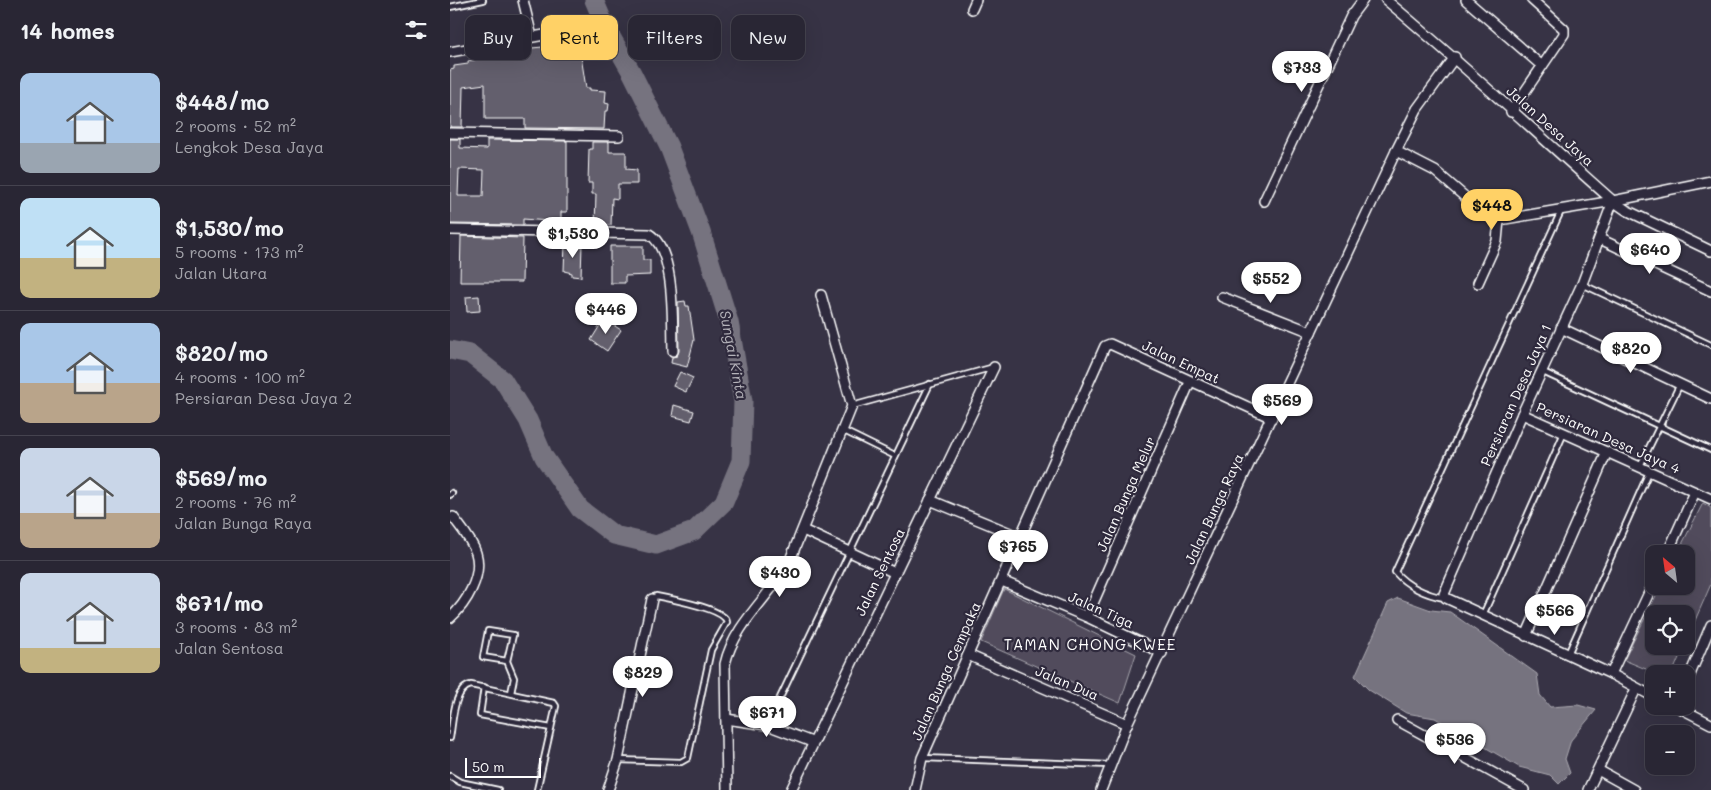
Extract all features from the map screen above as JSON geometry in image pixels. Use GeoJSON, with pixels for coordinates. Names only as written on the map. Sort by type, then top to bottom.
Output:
{"type":"FeatureCollection","features":[{"type":"Feature","properties":{"kind":"street"},"geometry":{"type":"LineString","coordinates":[[523,0],[532,37]]}},
{"type":"Feature","properties":{"kind":"street"},"geometry":{"type":"LineString","coordinates":[[1264,201],[1351,16],[1363,0]]}},
{"type":"Feature","properties":{"kind":"street","name":"Jalan Desa Jaya"},"geometry":{"type":"LineString","coordinates":[[1386,0],[1455,57],[1512,112],[1613,201],[1626,210],[1711,251]]}},
{"type":"Feature","properties":{"kind":"street"},"geometry":{"type":"LineString","coordinates":[[1466,0],[1542,66]]}},
{"type":"Feature","properties":{"kind":"street"},"geometry":{"type":"LineString","coordinates":[[1512,112],[1564,31],[1532,0]]}},
{"type":"Feature","properties":{"kind":"street"},"geometry":{"type":"LineString","coordinates":[[450,52],[541,35]]}},
{"type":"Feature","properties":{"kind":"street","name":"Jalan Bunga Raya"},"geometry":{"type":"LineString","coordinates":[[1101,790],[1128,724],[1396,151],[1417,109],[1455,57]]}},
{"type":"Feature","properties":{"kind":"street"},"geometry":{"type":"LineString","coordinates":[[450,133],[619,136]]}},
{"type":"Feature","properties":{"kind":"street"},"geometry":{"type":"LineString","coordinates":[[1396,151],[1435,170],[1486,215],[1499,220],[1613,201],[1711,181]]}},
{"type":"Feature","properties":{"kind":"street","name":"Persiaran Desa Jaya 1"},"geometry":{"type":"LineString","coordinates":[[1446,598],[1444,592],[1522,414],[1582,284],[1613,201]]}},
{"type":"Feature","properties":{"kind":"street"},"geometry":{"type":"LineString","coordinates":[[1478,284],[1497,241],[1499,220]]}},
{"type":"Feature","properties":{"kind":"street"},"geometry":{"type":"LineString","coordinates":[[450,230],[649,234],[656,240],[662,252],[672,288],[673,351]]}},
{"type":"Feature","properties":{"kind":"street"},"geometry":{"type":"LineString","coordinates":[[1600,239],[1711,291]]}},
{"type":"Feature","properties":{"kind":"street"},"geometry":{"type":"LineString","coordinates":[[727,790],[725,664],[731,643],[740,629],[778,583],[788,565],[852,406],[821,295]]}},
{"type":"Feature","properties":{"kind":"street"},"geometry":{"type":"LineString","coordinates":[[1222,297],[1311,332]]}},
{"type":"Feature","properties":{"kind":"street"},"geometry":{"type":"LineString","coordinates":[[1561,328],[1711,399]]}},
{"type":"Feature","properties":{"kind":"street","name":"Jalan Empat"},"geometry":{"type":"LineString","coordinates":[[1105,346],[1110,344],[1272,418]]}},
{"type":"Feature","properties":{"kind":"street","name":"Jalan Bunga Cempaka"},"geometry":{"type":"LineString","coordinates":[[915,790],[922,758],[1002,582],[1020,537],[1105,346]]}},
{"type":"Feature","properties":{"kind":"street","name":"Jalan Sentosa"},"geometry":{"type":"LineString","coordinates":[[791,790],[812,742],[994,367]]}},
{"type":"Feature","properties":{"kind":"street","name":"Jalan Bunga Melur"},"geometry":{"type":"LineString","coordinates":[[1087,617],[1190,382]]}},
{"type":"Feature","properties":{"kind":"street","name":"Persiaran Desa Jaya 4"},"geometry":{"type":"LineString","coordinates":[[1522,414],[1711,499]]}},
{"type":"Feature","properties":{"kind":"street"},"geometry":{"type":"LineString","coordinates":[[1526,636],[1607,452]]}},
{"type":"Feature","properties":{"kind":"street"},"geometry":{"type":"LineString","coordinates":[[1671,545],[1695,492]]}},
{"type":"Feature","properties":{"kind":"street"},"geometry":{"type":"LineString","coordinates":[[930,500],[1020,537]]}},
{"type":"Feature","properties":{"kind":"street"},"geometry":{"type":"LineString","coordinates":[[450,618],[461,608],[470,594],[475,577],[477,556],[469,539],[453,517]]}},
{"type":"Feature","properties":{"kind":"street"},"geometry":{"type":"LineString","coordinates":[[803,530],[895,573]]}},
{"type":"Feature","properties":{"kind":"street","name":"Jalan Tiga"},"geometry":{"type":"LineString","coordinates":[[1002,582],[1087,617],[1162,653]]}},
{"type":"Feature","properties":{"kind":"street"},"geometry":{"type":"LineString","coordinates":[[1611,674],[1648,595]]}},
{"type":"Feature","properties":{"kind":"street"},"geometry":{"type":"LineString","coordinates":[[1446,598],[1611,674],[1645,693]]}},
{"type":"Feature","properties":{"kind":"street"},"geometry":{"type":"LineString","coordinates":[[608,790],[618,760],[652,599]]}},
{"type":"Feature","properties":{"kind":"street"},"geometry":{"type":"LineString","coordinates":[[1694,665],[1711,625]]}},
{"type":"Feature","properties":{"kind":"street","name":"Jalan Dua"},"geometry":{"type":"LineString","coordinates":[[968,655],[1128,724]]}},
{"type":"Feature","properties":{"kind":"street"},"geometry":{"type":"LineString","coordinates":[[1588,790],[1636,689]]}},
{"type":"Feature","properties":{"kind":"street"},"geometry":{"type":"LineString","coordinates":[[1694,715],[1711,724]]}},
{"type":"Feature","properties":{"kind":"street"},"geometry":{"type":"LineString","coordinates":[[726,719],[767,725],[812,742]]}},
{"type":"Feature","properties":{"kind":"street"},"geometry":{"type":"LineString","coordinates":[[1397,720],[1524,790]]}},
{"type":"Feature","properties":{"kind":"street"},"geometry":{"type":"LineString","coordinates":[[1598,770],[1634,790]]}},
{"type":"Feature","properties":{"kind":"lane"},"geometry":{"type":"LineString","coordinates":[[450,7],[483,0]]}},
{"type":"Feature","properties":{"kind":"lane"},"geometry":{"type":"LineString","coordinates":[[1446,598],[1434,596],[1403,582],[1395,572],[1562,208]]}},
{"type":"Feature","properties":{"kind":"lane"},"geometry":{"type":"LineString","coordinates":[[1582,284],[1711,345]]}},
{"type":"Feature","properties":{"kind":"lane"},"geometry":{"type":"LineString","coordinates":[[852,406],[994,367]]}},
{"type":"Feature","properties":{"kind":"lane"},"geometry":{"type":"LineString","coordinates":[[1542,371],[1711,450]]}},
{"type":"Feature","properties":{"kind":"lane"},"geometry":{"type":"LineString","coordinates":[[767,725],[930,384]]}},
{"type":"Feature","properties":{"kind":"lane"},"geometry":{"type":"LineString","coordinates":[[1640,467],[1680,384]]}},
{"type":"Feature","properties":{"kind":"lane"},"geometry":{"type":"LineString","coordinates":[[842,430],[895,456]]}},
{"type":"Feature","properties":{"kind":"lane"},"geometry":{"type":"LineString","coordinates":[[1483,615],[1564,433]]}},
{"type":"Feature","properties":{"kind":"lane"},"geometry":{"type":"LineString","coordinates":[[1568,654],[1649,472]]}},
{"type":"Feature","properties":{"kind":"lane"},"geometry":{"type":"LineString","coordinates":[[618,760],[681,762],[688,758],[711,650],[727,622],[723,615],[712,610],[656,596],[652,599]]}},
{"type":"Feature","properties":{"kind":"lane"},"geometry":{"type":"LineString","coordinates":[[507,661],[483,656],[488,631],[513,636],[507,661],[514,678],[511,693]]}},
{"type":"Feature","properties":{"kind":"lane"},"geometry":{"type":"LineString","coordinates":[[450,738],[458,695],[462,689],[471,685],[554,703],[556,706],[537,790]]}},
{"type":"Feature","properties":{"kind":"lane"},"geometry":{"type":"LineString","coordinates":[[484,687],[480,715],[551,728]]}},
{"type":"Feature","properties":{"kind":"lane"},"geometry":{"type":"LineString","coordinates":[[922,758],[1112,766]]}},
{"type":"Feature","properties":{"kind":"lane"},"geometry":{"type":"LineString","coordinates":[[450,776],[460,782],[498,790]]}},
{"type":"Feature","properties":{"kind":"shaded area"},"geometry":{"type":"Polygon","coordinates":[[[1703,503],[1711,508],[1711,584],[1695,620],[1695,605],[1652,605],[1656,595],[1695,595],[1695,545],[1682,545],[1703,503]]]}},
{"type":"Feature","properties":{"kind":"shaded area"},"geometry":{"type":"Polygon","coordinates":[[[1004,589],[1136,654],[1120,703],[981,642],[1004,589]]]}},
{"type":"Feature","properties":{"kind":"shaded area"},"geometry":{"type":"Polygon","coordinates":[[[1398,598],[1431,610],[1450,612],[1537,674],[1540,695],[1550,707],[1578,705],[1596,710],[1571,740],[1565,759],[1570,773],[1559,784],[1550,775],[1519,767],[1435,718],[1406,713],[1369,690],[1355,676],[1388,603],[1398,598]]]}},
{"type":"Feature","properties":{"kind":"shaded area"},"geometry":{"type":"Polygon","coordinates":[[[1645,618],[1645,655],[1680,655],[1676,665],[1645,665],[1645,669],[1624,660],[1645,618]]]}},
{"type":"Feature","properties":{"kind":"building"},"geometry":{"type":"Polygon","coordinates":[[[541,47],[541,60],[582,60],[586,88],[606,91],[605,103],[609,104],[608,111],[605,111],[604,129],[525,128],[525,119],[485,119],[485,84],[463,87],[462,127],[450,127],[450,70],[454,69],[454,66],[468,64],[468,61],[475,60],[531,60],[531,48],[541,47]]]}},
{"type":"Feature","properties":{"kind":"building"},"geometry":{"type":"Polygon","coordinates":[[[450,139],[460,139],[460,148],[487,149],[487,140],[567,141],[567,212],[561,212],[561,222],[523,219],[523,225],[450,224],[450,139]],[[459,169],[458,196],[483,196],[484,170],[459,169]]]}},
{"type":"Feature","properties":{"kind":"building"},"geometry":{"type":"Polygon","coordinates":[[[592,142],[609,142],[609,152],[626,152],[626,169],[637,170],[637,184],[618,184],[618,199],[612,198],[611,225],[595,225],[596,194],[592,194],[592,183],[588,183],[589,149],[592,149],[592,142]]]}},
{"type":"Feature","properties":{"kind":"building"},"geometry":{"type":"Polygon","coordinates":[[[461,236],[523,238],[522,282],[460,282],[461,236]]]}},
{"type":"Feature","properties":{"kind":"building"},"geometry":{"type":"Polygon","coordinates":[[[565,243],[582,244],[581,277],[572,276],[572,273],[564,271],[565,243]]]}},
{"type":"Feature","properties":{"kind":"building"},"geometry":{"type":"Polygon","coordinates":[[[610,246],[643,246],[643,260],[650,260],[650,275],[625,276],[625,283],[610,283],[610,246]]]}},
{"type":"Feature","properties":{"kind":"building"},"geometry":{"type":"Polygon","coordinates":[[[479,296],[480,311],[467,312],[466,297],[479,296]]]}},
{"type":"Feature","properties":{"kind":"building"},"geometry":{"type":"Polygon","coordinates":[[[685,301],[686,306],[689,306],[694,340],[687,367],[671,363],[672,357],[677,356],[679,351],[678,302],[685,301]]]}},
{"type":"Feature","properties":{"kind":"building"},"geometry":{"type":"Polygon","coordinates":[[[604,319],[621,330],[607,351],[591,340],[604,319]]]}},
{"type":"Feature","properties":{"kind":"building"},"geometry":{"type":"Polygon","coordinates":[[[680,372],[693,378],[686,392],[673,386],[680,372]]]}},
{"type":"Feature","properties":{"kind":"building"},"geometry":{"type":"Polygon","coordinates":[[[674,405],[694,411],[691,421],[672,416],[674,405]]]}},
{"type":"Feature","properties":{"kind":"waterway","name":"Sungai Kinta"},"geometry":{"type":"LineString","coordinates":[[450,350],[470,354],[503,380],[528,420],[544,457],[580,509],[614,535],[656,545],[694,531],[724,502],[741,461],[743,401],[729,322],[701,232],[669,147],[632,73],[606,28],[594,0]]}},
{"type":"Feature","properties":{"kind":"district","name":"TAMAN CHONG KWEE"},"geometry":{"type":"Point","coordinates":[1090,645]}}]}
